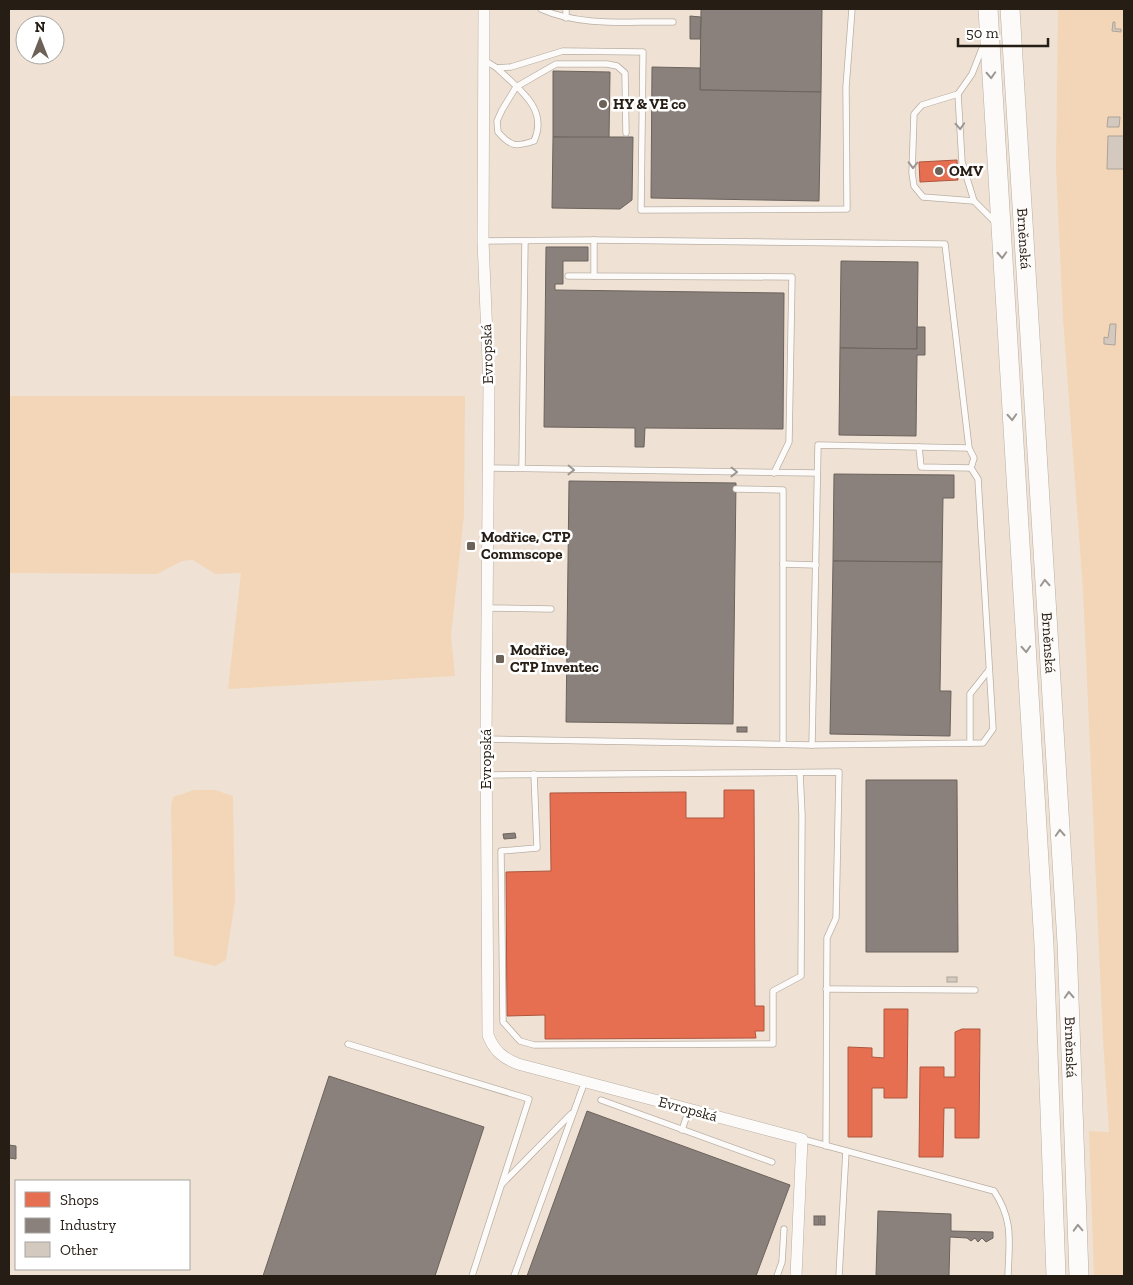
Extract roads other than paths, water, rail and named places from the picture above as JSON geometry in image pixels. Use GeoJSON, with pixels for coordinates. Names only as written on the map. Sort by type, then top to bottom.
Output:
{"type":"FeatureCollection","features":[{"type":"Feature","properties":{"kind":"highway","name":"Brněnská"},"geometry":{"type":"LineString","coordinates":[[988,9],[1044,935],[1056,1276]]}},
{"type":"Feature","properties":{"kind":"highway","name":"Brněnská"},"geometry":{"type":"LineString","coordinates":[[1010,9],[1066,943],[1079,1276]]}},
{"type":"Feature","properties":{"kind":"street","name":"Evropská"},"geometry":{"type":"LineString","coordinates":[[484,9],[483,241],[489,384],[486,608],[488,1035],[497,1051],[505,1059],[802,1139]]}},
{"type":"Feature","properties":{"kind":"street"},"geometry":{"type":"LineString","coordinates":[[796,1276],[802,1139]]}},
{"type":"Feature","properties":{"kind":"lane"},"geometry":{"type":"LineString","coordinates":[[541,9],[566,18],[673,22]]}},
{"type":"Feature","properties":{"kind":"lane"},"geometry":{"type":"LineString","coordinates":[[566,9],[566,18]]}},
{"type":"Feature","properties":{"kind":"lane"},"geometry":{"type":"LineString","coordinates":[[497,68],[511,67],[563,51],[643,52],[641,210],[847,209],[846,87],[852,9]]}},
{"type":"Feature","properties":{"kind":"lane"},"geometry":{"type":"LineString","coordinates":[[974,201],[923,197],[914,186],[912,173],[914,114],[922,105],[958,94],[972,74],[989,32]]}},
{"type":"Feature","properties":{"kind":"lane"},"geometry":{"type":"LineString","coordinates":[[483,59],[497,68],[516,87],[532,104],[539,116],[540,129],[534,141],[518,146],[507,142],[498,132],[497,121],[516,87],[556,64],[617,66],[625,73],[626,133]]}},
{"type":"Feature","properties":{"kind":"lane"},"geometry":{"type":"LineString","coordinates":[[958,94],[962,162],[974,201],[1000,227]]}},
{"type":"Feature","properties":{"kind":"lane"},"geometry":{"type":"LineString","coordinates":[[483,241],[594,240],[945,244],[969,448],[974,458],[971,468],[978,479],[993,729],[983,743],[812,745],[486,739]]}},
{"type":"Feature","properties":{"kind":"lane"},"geometry":{"type":"LineString","coordinates":[[594,240],[594,276]]}},
{"type":"Feature","properties":{"kind":"lane"},"geometry":{"type":"LineString","coordinates":[[522,468],[525,241]]}},
{"type":"Feature","properties":{"kind":"lane"},"geometry":{"type":"LineString","coordinates":[[568,276],[792,277],[790,442],[774,472]]}},
{"type":"Feature","properties":{"kind":"lane"},"geometry":{"type":"LineString","coordinates":[[812,745],[818,445],[969,448]]}},
{"type":"Feature","properties":{"kind":"lane"},"geometry":{"type":"LineString","coordinates":[[919,447],[921,467],[971,468]]}},
{"type":"Feature","properties":{"kind":"lane"},"geometry":{"type":"LineString","coordinates":[[488,468],[817,473]]}},
{"type":"Feature","properties":{"kind":"lane"},"geometry":{"type":"LineString","coordinates":[[736,489],[783,490],[783,744]]}},
{"type":"Feature","properties":{"kind":"lane"},"geometry":{"type":"LineString","coordinates":[[783,564],[816,565]]}},
{"type":"Feature","properties":{"kind":"lane"},"geometry":{"type":"LineString","coordinates":[[486,608],[551,609]]}},
{"type":"Feature","properties":{"kind":"lane"},"geometry":{"type":"LineString","coordinates":[[970,743],[970,694],[989,670]]}},
{"type":"Feature","properties":{"kind":"lane"},"geometry":{"type":"LineString","coordinates":[[486,775],[839,772],[836,918],[827,936],[826,1146]]}},
{"type":"Feature","properties":{"kind":"lane"},"geometry":{"type":"LineString","coordinates":[[534,774],[537,848],[502,851],[503,1022],[520,1041],[534,1045],[773,1044],[773,991],[801,976],[802,815],[800,773]]}},
{"type":"Feature","properties":{"kind":"lane"},"geometry":{"type":"LineString","coordinates":[[826,989],[975,990]]}},
{"type":"Feature","properties":{"kind":"lane"},"geometry":{"type":"LineString","coordinates":[[348,1044],[528,1099],[472,1276]]}},
{"type":"Feature","properties":{"kind":"lane"},"geometry":{"type":"LineString","coordinates":[[514,1276],[585,1081]]}},
{"type":"Feature","properties":{"kind":"lane"},"geometry":{"type":"LineString","coordinates":[[601,1100],[772,1162]]}},
{"type":"Feature","properties":{"kind":"lane"},"geometry":{"type":"LineString","coordinates":[[682,1130],[689,1109]]}},
{"type":"Feature","properties":{"kind":"lane"},"geometry":{"type":"LineString","coordinates":[[501,1186],[573,1113]]}},
{"type":"Feature","properties":{"kind":"lane"},"geometry":{"type":"LineString","coordinates":[[802,1139],[994,1191],[1004,1206],[1010,1226],[1008,1276]]}},
{"type":"Feature","properties":{"kind":"lane"},"geometry":{"type":"LineString","coordinates":[[840,1276],[846,1151]]}},
{"type":"Feature","properties":{"kind":"lane"},"geometry":{"type":"LineString","coordinates":[[777,1276],[782,1262],[784,1229]]}},
{"type":"Feature","properties":{"kind":"place","name":"HY & VE co"},"geometry":{"type":"Point","coordinates":[603,104]}},
{"type":"Feature","properties":{"kind":"place","name":"OMV"},"geometry":{"type":"Point","coordinates":[939,171]}},
{"type":"Feature","properties":{"kind":"place","name":"Modřice, CTP Commscope"},"geometry":{"type":"Point","coordinates":[471,546]}},
{"type":"Feature","properties":{"kind":"place","name":"Modřice, CTP Inventec"},"geometry":{"type":"Point","coordinates":[500,659]}}]}
